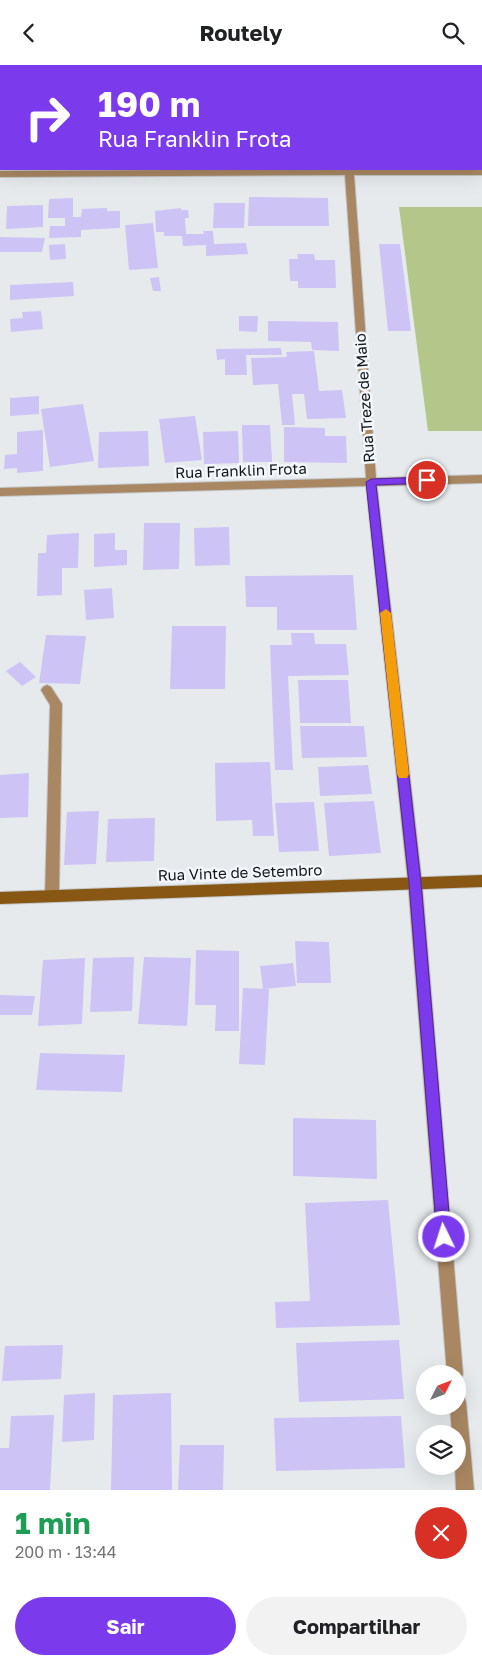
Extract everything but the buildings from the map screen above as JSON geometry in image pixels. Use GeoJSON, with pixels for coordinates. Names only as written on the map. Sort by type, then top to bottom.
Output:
{"type":"FeatureCollection","features":[{"type":"Feature","properties":{"kind":"street"},"geometry":{"type":"LineString","coordinates":[[0,174],[349,170],[482,172]]}},
{"type":"Feature","properties":{"kind":"street","name":"Rua Treze de Maio"},"geometry":{"type":"LineString","coordinates":[[349,170],[371,482],[415,883],[454,1365]]}},
{"type":"Feature","properties":{"kind":"street","name":"Rua Franklin Frota"},"geometry":{"type":"LineString","coordinates":[[0,492],[482,479]]}},
{"type":"Feature","properties":{"kind":"street"},"geometry":{"type":"LineString","coordinates":[[47,690],[56,704],[52,896]]}},
{"type":"Feature","properties":{"kind":"street","name":"Rua Vinte de Setembro"},"geometry":{"type":"LineString","coordinates":[[0,898],[482,881]]}},
{"type":"Feature","properties":{"kind":"street"},"geometry":{"type":"LineString","coordinates":[[459,1415],[465,1490]]}},
{"type":"Feature","properties":{"kind":"green space"},"geometry":{"type":"Polygon","coordinates":[[[399,207],[482,207],[482,431],[428,431],[399,207]]]}},
{"type":"Feature","properties":{"kind":"slow traffic"},"geometry":{"type":"LineString","coordinates":[[386,613],[403,774]]}},
{"type":"Feature","properties":{"kind":"route"},"geometry":{"type":"LineString","coordinates":[[427,480],[371,482],[415,883],[444,1237]]}}]}
